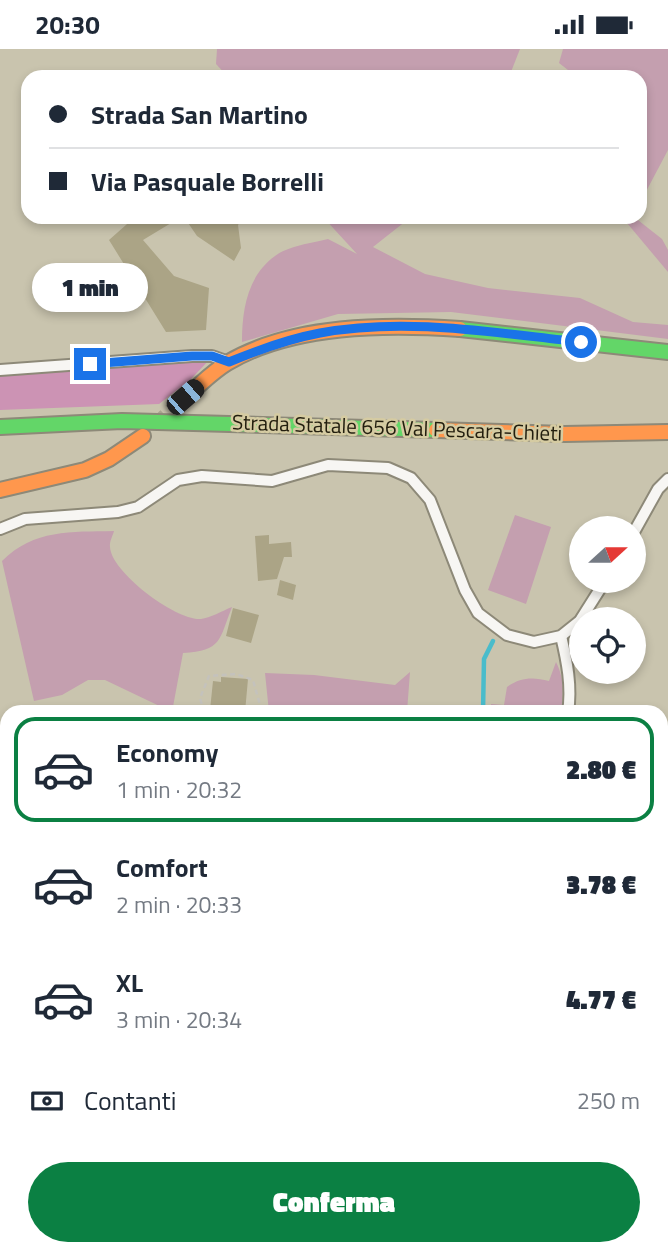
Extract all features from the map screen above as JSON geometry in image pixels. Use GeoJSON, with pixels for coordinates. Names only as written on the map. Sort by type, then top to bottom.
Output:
{"type":"FeatureCollection","features":[{"type":"Feature","properties":{"kind":"main road"},"geometry":{"type":"LineString","coordinates":[[185,397],[229,362],[258,350],[321,333],[392,327],[493,332],[668,352]]}},
{"type":"Feature","properties":{"kind":"main road","name":"Strada Statale 656 Val Pescara-Chieti"},"geometry":{"type":"LineString","coordinates":[[0,427],[122,421],[565,434],[668,432]]}},
{"type":"Feature","properties":{"kind":"main road"},"geometry":{"type":"LineString","coordinates":[[0,490],[85,470],[109,459],[143,436]]}},
{"type":"Feature","properties":{"kind":"street"},"geometry":{"type":"LineString","coordinates":[[0,370],[192,356],[212,356],[229,362]]}},
{"type":"Feature","properties":{"kind":"street"},"geometry":{"type":"LineString","coordinates":[[0,529],[25,519],[128,510],[138,507],[178,480],[202,476],[272,481],[328,465],[388,468],[411,478],[429,500],[465,590],[478,613],[506,635],[534,642],[561,636],[569,630]]}},
{"type":"Feature","properties":{"kind":"street"},"geometry":{"type":"LineString","coordinates":[[643,516],[658,489],[668,479]]}},
{"type":"Feature","properties":{"kind":"street"},"geometry":{"type":"LineString","coordinates":[[561,636],[567,660],[569,705]]}},
{"type":"Feature","properties":{"kind":"path"},"geometry":{"type":"LineString","coordinates":[[202,705],[200,698],[209,676],[236,674],[253,680],[259,705]]}},
{"type":"Feature","properties":{"kind":"shaded area"},"geometry":{"type":"Polygon","coordinates":[[[217,49],[520,49],[512,70],[222,70],[216,64],[217,49]]]}},
{"type":"Feature","properties":{"kind":"shaded area"},"geometry":{"type":"Polygon","coordinates":[[[563,49],[668,49],[668,150],[647,190],[647,70],[568,70],[559,63],[563,49]]]}},
{"type":"Feature","properties":{"kind":"shaded area"},"geometry":{"type":"Polygon","coordinates":[[[329,224],[402,224],[373,247],[425,274],[488,288],[580,298],[633,322],[668,325],[668,339],[451,312],[338,314],[242,342],[245,306],[252,284],[275,256],[293,247],[328,239],[357,254],[329,224]]]}},
{"type":"Feature","properties":{"kind":"shaded area"},"geometry":{"type":"Polygon","coordinates":[[[628,224],[643,224],[662,239],[668,250],[668,272],[628,224]]]}},
{"type":"Feature","properties":{"kind":"shaded area"},"geometry":{"type":"Polygon","coordinates":[[[211,358],[190,380],[159,404],[0,410],[0,372],[211,358]]]}},
{"type":"Feature","properties":{"kind":"shaded area"},"geometry":{"type":"Polygon","coordinates":[[[515,515],[551,527],[526,604],[488,590],[515,515]]]}},
{"type":"Feature","properties":{"kind":"shaded area"},"geometry":{"type":"Polygon","coordinates":[[[114,531],[110,545],[113,557],[121,569],[146,593],[176,612],[201,619],[232,607],[217,642],[205,650],[183,653],[173,705],[157,705],[105,680],[88,680],[62,695],[34,701],[2,561],[27,543],[68,532],[114,531]]]}},
{"type":"Feature","properties":{"kind":"shaded area"},"geometry":{"type":"Polygon","coordinates":[[[556,662],[562,681],[562,705],[504,705],[507,687],[517,681],[549,681],[556,662]]]}},
{"type":"Feature","properties":{"kind":"shaded area"},"geometry":{"type":"Polygon","coordinates":[[[410,672],[408,705],[268,705],[265,673],[314,675],[395,685],[410,672]]]}},
{"type":"Feature","properties":{"kind":"building"},"geometry":{"type":"Polygon","coordinates":[[[127,224],[169,224],[143,240],[174,276],[209,288],[206,330],[166,332],[109,240],[127,224]]]}},
{"type":"Feature","properties":{"kind":"building"},"geometry":{"type":"Polygon","coordinates":[[[189,224],[239,224],[241,248],[234,261],[197,236],[189,224]]]}},
{"type":"Feature","properties":{"kind":"building"},"geometry":{"type":"Polygon","coordinates":[[[269,535],[269,544],[291,542],[292,557],[284,557],[277,579],[258,581],[255,536],[269,535]]]}},
{"type":"Feature","properties":{"kind":"building"},"geometry":{"type":"Polygon","coordinates":[[[280,580],[296,585],[293,600],[277,595],[280,580]]]}},
{"type":"Feature","properties":{"kind":"building"},"geometry":{"type":"Polygon","coordinates":[[[233,608],[259,615],[251,643],[226,636],[233,608]]]}},
{"type":"Feature","properties":{"kind":"building"},"geometry":{"type":"Polygon","coordinates":[[[221,677],[248,679],[246,705],[211,705],[213,681],[221,682],[221,677]]]}},
{"type":"Feature","properties":{"kind":"waterway"},"geometry":{"type":"LineString","coordinates":[[483,705],[484,659],[493,641]]}},
{"type":"Feature","properties":{"kind":"tunnel"},"geometry":{"type":"LineString","coordinates":[[155,425],[185,397]]}},
{"type":"Feature","properties":{"kind":"traffic: fast"},"geometry":{"type":"LineString","coordinates":[[460,329],[668,352]]}},
{"type":"Feature","properties":{"kind":"traffic: fast"},"geometry":{"type":"LineString","coordinates":[[0,427],[122,421],[436,430]]}},
{"type":"Feature","properties":{"kind":"traffic: slow"},"geometry":{"type":"LineString","coordinates":[[185,397],[227,363],[253,350],[281,341],[340,329],[460,329]]}},
{"type":"Feature","properties":{"kind":"traffic: slow"},"geometry":{"type":"LineString","coordinates":[[436,430],[565,434],[668,432]]}},
{"type":"Feature","properties":{"kind":"traffic: slow"},"geometry":{"type":"LineString","coordinates":[[0,490],[85,470],[109,459],[143,436]]}},
{"type":"Feature","properties":{"kind":"route"},"geometry":{"type":"LineString","coordinates":[[90,364],[192,356],[212,356],[229,362],[258,350],[321,333],[392,327],[493,332],[581,342]]}}]}
